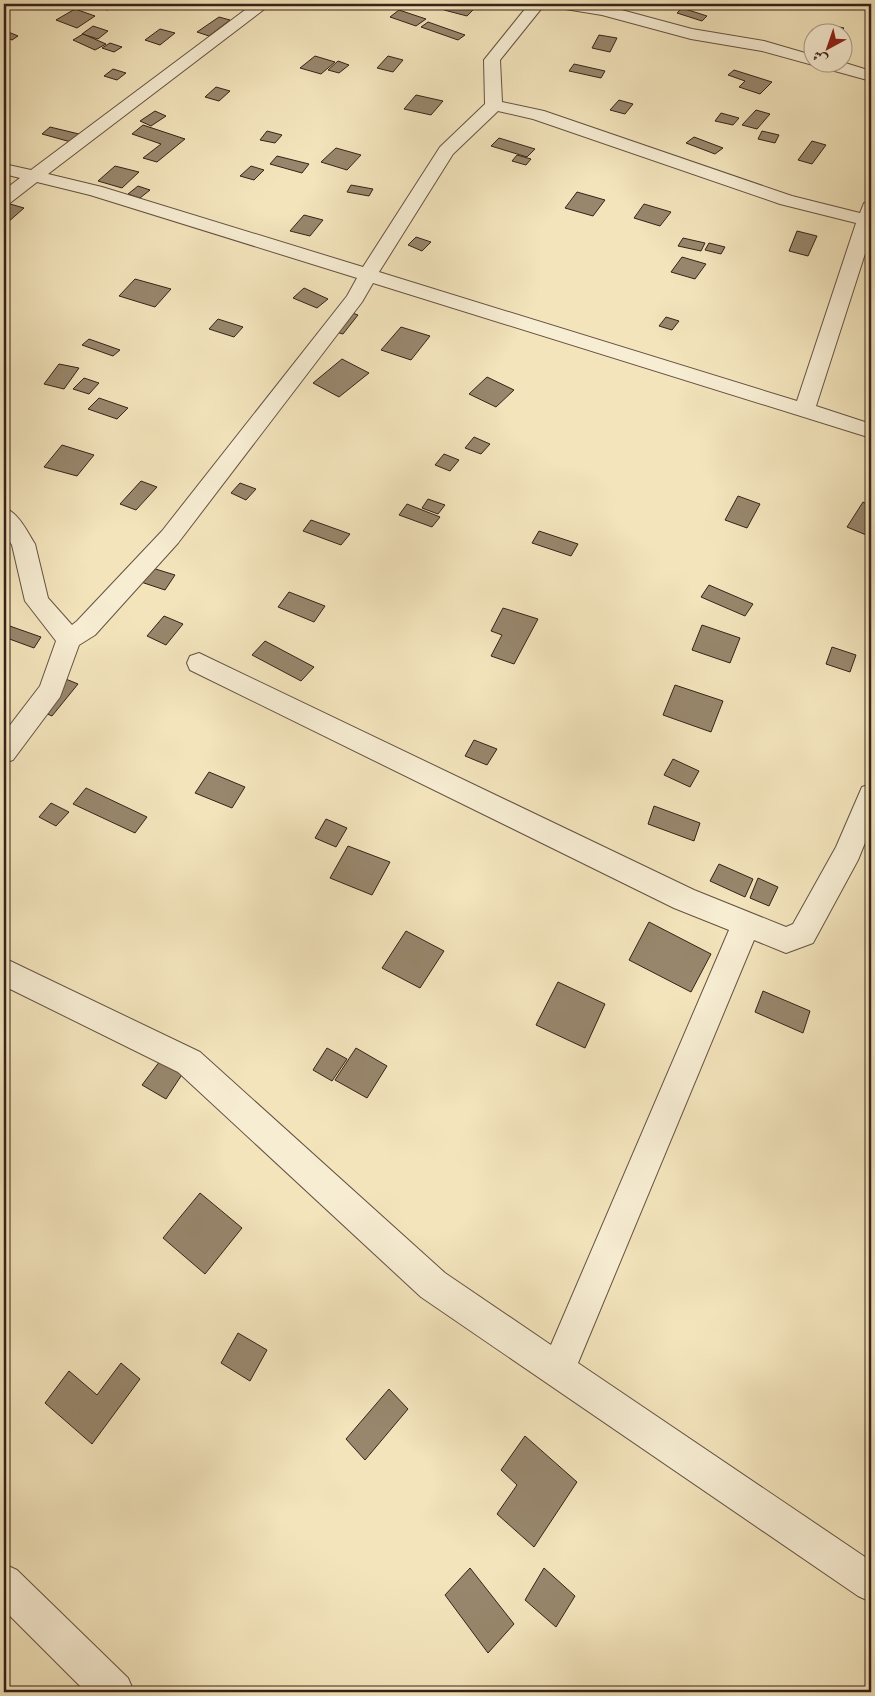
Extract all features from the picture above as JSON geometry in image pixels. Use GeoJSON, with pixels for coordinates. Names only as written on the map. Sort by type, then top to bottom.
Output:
{"type":"FeatureCollection","features":[{"type":"Feature","properties":{"kind":"street"},"geometry":{"type":"LineString","coordinates":[[4,199],[263,4]]}},
{"type":"Feature","properties":{"kind":"street"},"geometry":{"type":"LineString","coordinates":[[4,752],[52,690],[69,638],[86,628],[170,537],[356,298],[368,275],[446,151],[494,105],[492,60],[537,4]]}},
{"type":"Feature","properties":{"kind":"street"},"geometry":{"type":"LineString","coordinates":[[559,4],[605,7],[691,34],[764,46],[802,57]]}},
{"type":"Feature","properties":{"kind":"street"},"geometry":{"type":"LineString","coordinates":[[852,71],[871,76]]}},
{"type":"Feature","properties":{"kind":"street"},"geometry":{"type":"LineString","coordinates":[[494,105],[538,115],[786,200],[869,214],[804,410]]}},
{"type":"Feature","properties":{"kind":"street"},"geometry":{"type":"LineString","coordinates":[[4,169],[96,191],[871,431]]}},
{"type":"Feature","properties":{"kind":"street"},"geometry":{"type":"LineString","coordinates":[[4,516],[23,544],[37,601],[69,638]]}},
{"type":"Feature","properties":{"kind":"street"},"geometry":{"type":"LineString","coordinates":[[199,663],[684,899],[786,940],[803,934],[848,852],[871,795]]}},
{"type":"Feature","properties":{"kind":"street"},"geometry":{"type":"LineString","coordinates":[[558,1370],[746,924]]}},
{"type":"Feature","properties":{"kind":"street"},"geometry":{"type":"LineString","coordinates":[[4,971],[189,1062],[433,1285],[871,1583]]}},
{"type":"Feature","properties":{"kind":"street"},"geometry":{"type":"LineString","coordinates":[[4,1583],[114,1692]]}},
{"type":"Feature","properties":{"kind":"building"},"geometry":{"type":"Polygon","coordinates":[[[88,4],[113,4],[116,5],[107,10],[88,4]]]}},
{"type":"Feature","properties":{"kind":"building"},"geometry":{"type":"Polygon","coordinates":[[[451,4],[479,4],[467,16],[444,10],[451,4]]]}},
{"type":"Feature","properties":{"kind":"building"},"geometry":{"type":"Polygon","coordinates":[[[682,8],[707,16],[702,21],[677,13],[682,8]]]}},
{"type":"Feature","properties":{"kind":"building"},"geometry":{"type":"Polygon","coordinates":[[[75,9],[95,16],[77,28],[56,20],[75,9]]]}},
{"type":"Feature","properties":{"kind":"building"},"geometry":{"type":"Polygon","coordinates":[[[399,10],[426,19],[416,26],[390,17],[399,10]]]}},
{"type":"Feature","properties":{"kind":"building"},"geometry":{"type":"Polygon","coordinates":[[[219,17],[230,20],[209,36],[197,32],[219,17]]]}},
{"type":"Feature","properties":{"kind":"building"},"geometry":{"type":"Polygon","coordinates":[[[428,22],[465,35],[458,40],[421,27],[428,22]]]}},
{"type":"Feature","properties":{"kind":"building"},"geometry":{"type":"Polygon","coordinates":[[[93,26],[108,31],[98,39],[82,34],[93,26]]]}},
{"type":"Feature","properties":{"kind":"building"},"geometry":{"type":"Polygon","coordinates":[[[160,29],[175,33],[160,45],[145,40],[160,29]]]}},
{"type":"Feature","properties":{"kind":"building"},"geometry":{"type":"Polygon","coordinates":[[[6,31],[18,36],[12,40],[4,37],[6,31]]]}},
{"type":"Feature","properties":{"kind":"building"},"geometry":{"type":"Polygon","coordinates":[[[83,34],[106,44],[95,50],[73,40],[83,34]]]}},
{"type":"Feature","properties":{"kind":"building"},"geometry":{"type":"Polygon","coordinates":[[[599,35],[617,38],[610,52],[592,48],[599,35]]]}},
{"type":"Feature","properties":{"kind":"building"},"geometry":{"type":"Polygon","coordinates":[[[110,43],[122,47],[114,52],[102,48],[110,43]]]}},
{"type":"Feature","properties":{"kind":"building"},"geometry":{"type":"Polygon","coordinates":[[[315,56],[335,62],[321,74],[300,68],[315,56]]]}},
{"type":"Feature","properties":{"kind":"building"},"geometry":{"type":"Polygon","coordinates":[[[388,56],[403,60],[393,72],[377,68],[388,56]]]}},
{"type":"Feature","properties":{"kind":"building"},"geometry":{"type":"Polygon","coordinates":[[[338,61],[349,65],[339,73],[328,70],[338,61]]]}},
{"type":"Feature","properties":{"kind":"building"},"geometry":{"type":"Polygon","coordinates":[[[574,64],[605,71],[601,78],[569,71],[574,64]]]}},
{"type":"Feature","properties":{"kind":"building"},"geometry":{"type":"Polygon","coordinates":[[[113,69],[126,73],[117,80],[104,76],[113,69]]]}},
{"type":"Feature","properties":{"kind":"building"},"geometry":{"type":"Polygon","coordinates":[[[734,70],[772,82],[760,94],[739,87],[745,81],[728,75],[734,70]]]}},
{"type":"Feature","properties":{"kind":"building"},"geometry":{"type":"Polygon","coordinates":[[[216,87],[230,91],[219,101],[205,97],[216,87]]]}},
{"type":"Feature","properties":{"kind":"building"},"geometry":{"type":"Polygon","coordinates":[[[416,95],[443,101],[431,115],[404,109],[416,95]]]}},
{"type":"Feature","properties":{"kind":"building"},"geometry":{"type":"Polygon","coordinates":[[[619,100],[633,104],[625,114],[610,110],[619,100]]]}},
{"type":"Feature","properties":{"kind":"building"},"geometry":{"type":"Polygon","coordinates":[[[756,110],[770,114],[757,129],[742,125],[756,110]]]}},
{"type":"Feature","properties":{"kind":"building"},"geometry":{"type":"Polygon","coordinates":[[[155,111],[166,116],[151,126],[140,121],[155,111]]]}},
{"type":"Feature","properties":{"kind":"building"},"geometry":{"type":"Polygon","coordinates":[[[721,113],[739,118],[733,125],[715,121],[721,113]]]}},
{"type":"Feature","properties":{"kind":"building"},"geometry":{"type":"Polygon","coordinates":[[[143,125],[185,139],[157,162],[143,158],[161,144],[132,134],[143,125]]]}},
{"type":"Feature","properties":{"kind":"building"},"geometry":{"type":"Polygon","coordinates":[[[50,127],[79,134],[71,142],[42,134],[50,127]]]}},
{"type":"Feature","properties":{"kind":"building"},"geometry":{"type":"Polygon","coordinates":[[[267,131],[282,135],[275,143],[260,140],[267,131]]]}},
{"type":"Feature","properties":{"kind":"building"},"geometry":{"type":"Polygon","coordinates":[[[762,131],[779,135],[775,143],[758,139],[762,131]]]}},
{"type":"Feature","properties":{"kind":"building"},"geometry":{"type":"Polygon","coordinates":[[[694,137],[723,148],[715,154],[686,143],[694,137]]]}},
{"type":"Feature","properties":{"kind":"building"},"geometry":{"type":"Polygon","coordinates":[[[499,138],[535,149],[527,157],[491,146],[499,138]]]}},
{"type":"Feature","properties":{"kind":"building"},"geometry":{"type":"Polygon","coordinates":[[[812,141],[826,145],[812,164],[798,160],[812,141]]]}},
{"type":"Feature","properties":{"kind":"building"},"geometry":{"type":"Polygon","coordinates":[[[336,148],[361,155],[347,170],[321,162],[336,148]]]}},
{"type":"Feature","properties":{"kind":"building"},"geometry":{"type":"Polygon","coordinates":[[[517,155],[531,159],[526,165],[512,161],[517,155]]]}},
{"type":"Feature","properties":{"kind":"building"},"geometry":{"type":"Polygon","coordinates":[[[277,156],[309,164],[302,173],[270,164],[277,156]]]}},
{"type":"Feature","properties":{"kind":"building"},"geometry":{"type":"Polygon","coordinates":[[[115,166],[139,172],[122,188],[98,181],[115,166]]]}},
{"type":"Feature","properties":{"kind":"building"},"geometry":{"type":"Polygon","coordinates":[[[251,166],[264,170],[254,180],[240,176],[251,166]]]}},
{"type":"Feature","properties":{"kind":"building"},"geometry":{"type":"Polygon","coordinates":[[[351,185],[373,189],[369,196],[347,192],[351,185]]]}},
{"type":"Feature","properties":{"kind":"building"},"geometry":{"type":"Polygon","coordinates":[[[138,186],[150,190],[140,198],[128,194],[138,186]]]}},
{"type":"Feature","properties":{"kind":"building"},"geometry":{"type":"Polygon","coordinates":[[[577,192],[605,200],[593,216],[565,208],[577,192]]]}},
{"type":"Feature","properties":{"kind":"building"},"geometry":{"type":"Polygon","coordinates":[[[10,204],[24,208],[7,223],[4,222],[4,209],[10,204]]]}},
{"type":"Feature","properties":{"kind":"building"},"geometry":{"type":"Polygon","coordinates":[[[644,204],[671,212],[660,226],[634,218],[644,204]]]}},
{"type":"Feature","properties":{"kind":"building"},"geometry":{"type":"Polygon","coordinates":[[[304,215],[323,220],[310,236],[290,231],[304,215]]]}},
{"type":"Feature","properties":{"kind":"building"},"geometry":{"type":"Polygon","coordinates":[[[797,231],[817,236],[808,256],[789,251],[797,231]]]}},
{"type":"Feature","properties":{"kind":"building"},"geometry":{"type":"Polygon","coordinates":[[[416,237],[431,242],[422,251],[408,245],[416,237]]]}},
{"type":"Feature","properties":{"kind":"building"},"geometry":{"type":"Polygon","coordinates":[[[683,238],[705,243],[701,251],[678,246],[683,238]]]}},
{"type":"Feature","properties":{"kind":"building"},"geometry":{"type":"Polygon","coordinates":[[[709,243],[725,247],[721,254],[705,250],[709,243]]]}},
{"type":"Feature","properties":{"kind":"building"},"geometry":{"type":"Polygon","coordinates":[[[682,257],[706,264],[695,279],[671,272],[682,257]]]}},
{"type":"Feature","properties":{"kind":"building"},"geometry":{"type":"Polygon","coordinates":[[[135,279],[171,289],[155,307],[119,296],[135,279]]]}},
{"type":"Feature","properties":{"kind":"building"},"geometry":{"type":"Polygon","coordinates":[[[304,288],[328,299],[317,308],[293,298],[304,288]]]}},
{"type":"Feature","properties":{"kind":"building"},"geometry":{"type":"Polygon","coordinates":[[[344,310],[358,315],[343,334],[328,330],[344,310]]]}},
{"type":"Feature","properties":{"kind":"building"},"geometry":{"type":"Polygon","coordinates":[[[666,317],[679,321],[672,330],[659,326],[666,317]]]}},
{"type":"Feature","properties":{"kind":"building"},"geometry":{"type":"Polygon","coordinates":[[[218,319],[243,327],[234,337],[209,329],[218,319]]]}},
{"type":"Feature","properties":{"kind":"building"},"geometry":{"type":"Polygon","coordinates":[[[401,327],[430,336],[411,360],[381,350],[401,327]]]}},
{"type":"Feature","properties":{"kind":"building"},"geometry":{"type":"Polygon","coordinates":[[[89,339],[120,350],[113,356],[82,345],[89,339]]]}},
{"type":"Feature","properties":{"kind":"building"},"geometry":{"type":"Polygon","coordinates":[[[342,359],[369,373],[339,397],[313,383],[342,359]]]}},
{"type":"Feature","properties":{"kind":"building"},"geometry":{"type":"Polygon","coordinates":[[[59,364],[79,368],[64,389],[44,384],[59,364]]]}},
{"type":"Feature","properties":{"kind":"building"},"geometry":{"type":"Polygon","coordinates":[[[487,377],[514,390],[496,407],[469,394],[487,377]]]}},
{"type":"Feature","properties":{"kind":"building"},"geometry":{"type":"Polygon","coordinates":[[[84,378],[99,383],[89,394],[73,389],[84,378]]]}},
{"type":"Feature","properties":{"kind":"building"},"geometry":{"type":"Polygon","coordinates":[[[99,398],[128,408],[117,419],[88,409],[99,398]]]}},
{"type":"Feature","properties":{"kind":"building"},"geometry":{"type":"Polygon","coordinates":[[[474,437],[490,444],[481,454],[465,448],[474,437]]]}},
{"type":"Feature","properties":{"kind":"building"},"geometry":{"type":"Polygon","coordinates":[[[62,445],[94,455],[77,476],[44,467],[62,445]]]}},
{"type":"Feature","properties":{"kind":"building"},"geometry":{"type":"Polygon","coordinates":[[[444,454],[459,460],[450,471],[435,465],[444,454]]]}},
{"type":"Feature","properties":{"kind":"building"},"geometry":{"type":"Polygon","coordinates":[[[141,481],[157,487],[136,510],[120,504],[141,481]]]}},
{"type":"Feature","properties":{"kind":"building"},"geometry":{"type":"Polygon","coordinates":[[[240,483],[256,489],[246,500],[231,493],[240,483]]]}},
{"type":"Feature","properties":{"kind":"building"},"geometry":{"type":"Polygon","coordinates":[[[738,496],[760,504],[747,528],[725,520],[738,496]]]}},
{"type":"Feature","properties":{"kind":"building"},"geometry":{"type":"Polygon","coordinates":[[[428,499],[445,505],[438,514],[422,508],[428,499]]]}},
{"type":"Feature","properties":{"kind":"building"},"geometry":{"type":"Polygon","coordinates":[[[863,502],[871,506],[871,537],[847,527],[863,502]]]}},
{"type":"Feature","properties":{"kind":"building"},"geometry":{"type":"Polygon","coordinates":[[[407,504],[440,517],[432,527],[399,515],[407,504]]]}},
{"type":"Feature","properties":{"kind":"building"},"geometry":{"type":"Polygon","coordinates":[[[311,520],[350,534],[341,545],[303,531],[311,520]]]}},
{"type":"Feature","properties":{"kind":"building"},"geometry":{"type":"Polygon","coordinates":[[[539,531],[578,544],[571,556],[532,543],[539,531]]]}},
{"type":"Feature","properties":{"kind":"building"},"geometry":{"type":"Polygon","coordinates":[[[136,563],[175,575],[165,590],[126,577],[136,563]]]}},
{"type":"Feature","properties":{"kind":"building"},"geometry":{"type":"Polygon","coordinates":[[[709,585],[753,604],[745,616],[701,597],[709,585]]]}},
{"type":"Feature","properties":{"kind":"building"},"geometry":{"type":"Polygon","coordinates":[[[289,592],[325,606],[314,622],[278,607],[289,592]]]}},
{"type":"Feature","properties":{"kind":"building"},"geometry":{"type":"Polygon","coordinates":[[[503,608],[538,619],[514,664],[491,656],[502,635],[491,631],[503,608]]]}},
{"type":"Feature","properties":{"kind":"building"},"geometry":{"type":"Polygon","coordinates":[[[164,616],[183,624],[166,645],[147,636],[164,616]]]}},
{"type":"Feature","properties":{"kind":"building"},"geometry":{"type":"Polygon","coordinates":[[[4,624],[41,637],[34,648],[4,637],[4,624]]]}},
{"type":"Feature","properties":{"kind":"building"},"geometry":{"type":"Polygon","coordinates":[[[702,625],[740,638],[730,663],[692,650],[702,625]]]}},
{"type":"Feature","properties":{"kind":"building"},"geometry":{"type":"Polygon","coordinates":[[[265,641],[314,667],[301,681],[252,655],[265,641]]]}},
{"type":"Feature","properties":{"kind":"building"},"geometry":{"type":"Polygon","coordinates":[[[832,647],[856,655],[850,672],[826,664],[832,647]]]}},
{"type":"Feature","properties":{"kind":"building"},"geometry":{"type":"Polygon","coordinates":[[[56,675],[78,684],[52,716],[29,706],[56,675]]]}},
{"type":"Feature","properties":{"kind":"building"},"geometry":{"type":"Polygon","coordinates":[[[675,685],[723,701],[711,732],[663,715],[675,685]]]}},
{"type":"Feature","properties":{"kind":"building"},"geometry":{"type":"Polygon","coordinates":[[[474,740],[497,749],[487,765],[465,756],[474,740]]]}},
{"type":"Feature","properties":{"kind":"building"},"geometry":{"type":"Polygon","coordinates":[[[673,759],[699,771],[690,787],[664,775],[673,759]]]}},
{"type":"Feature","properties":{"kind":"building"},"geometry":{"type":"Polygon","coordinates":[[[209,772],[245,787],[232,808],[195,793],[209,772]]]}},
{"type":"Feature","properties":{"kind":"building"},"geometry":{"type":"Polygon","coordinates":[[[86,788],[147,817],[135,833],[73,804],[86,788]]]}},
{"type":"Feature","properties":{"kind":"building"},"geometry":{"type":"Polygon","coordinates":[[[51,803],[69,812],[56,826],[39,817],[51,803]]]}},
{"type":"Feature","properties":{"kind":"building"},"geometry":{"type":"Polygon","coordinates":[[[654,806],[700,823],[694,841],[648,824],[654,806]]]}},
{"type":"Feature","properties":{"kind":"building"},"geometry":{"type":"Polygon","coordinates":[[[326,819],[347,828],[336,847],[315,838],[326,819]]]}},
{"type":"Feature","properties":{"kind":"building"},"geometry":{"type":"Polygon","coordinates":[[[348,846],[390,862],[372,895],[330,878],[348,846]]]}},
{"type":"Feature","properties":{"kind":"building"},"geometry":{"type":"Polygon","coordinates":[[[719,864],[753,879],[745,897],[710,881],[719,864]]]}},
{"type":"Feature","properties":{"kind":"building"},"geometry":{"type":"Polygon","coordinates":[[[758,878],[778,887],[769,906],[750,898],[758,878]]]}},
{"type":"Feature","properties":{"kind":"building"},"geometry":{"type":"Polygon","coordinates":[[[649,922],[711,954],[691,992],[629,960],[649,922]]]}},
{"type":"Feature","properties":{"kind":"building"},"geometry":{"type":"Polygon","coordinates":[[[406,931],[444,951],[420,988],[382,968],[406,931]]]}},
{"type":"Feature","properties":{"kind":"building"},"geometry":{"type":"Polygon","coordinates":[[[558,982],[605,1004],[585,1048],[536,1025],[558,982]]]}},
{"type":"Feature","properties":{"kind":"building"},"geometry":{"type":"Polygon","coordinates":[[[763,991],[810,1011],[803,1033],[755,1012],[763,991]]]}},
{"type":"Feature","properties":{"kind":"building"},"geometry":{"type":"Polygon","coordinates":[[[327,1048],[347,1059],[332,1081],[313,1070],[327,1048]]]}},
{"type":"Feature","properties":{"kind":"building"},"geometry":{"type":"Polygon","coordinates":[[[356,1048],[387,1066],[367,1098],[335,1080],[356,1048]]]}},
{"type":"Feature","properties":{"kind":"building"},"geometry":{"type":"Polygon","coordinates":[[[160,1061],[183,1073],[166,1099],[142,1085],[160,1061]]]}},
{"type":"Feature","properties":{"kind":"building"},"geometry":{"type":"Polygon","coordinates":[[[200,1193],[242,1228],[205,1274],[163,1238],[200,1193]]]}},
{"type":"Feature","properties":{"kind":"building"},"geometry":{"type":"Polygon","coordinates":[[[238,1333],[267,1350],[250,1381],[221,1363],[238,1333]]]}},
{"type":"Feature","properties":{"kind":"building"},"geometry":{"type":"Polygon","coordinates":[[[121,1363],[140,1379],[92,1444],[45,1403],[69,1371],[97,1395],[121,1363]]]}},
{"type":"Feature","properties":{"kind":"building"},"geometry":{"type":"Polygon","coordinates":[[[389,1389],[408,1409],[365,1460],[346,1439],[389,1389]]]}},
{"type":"Feature","properties":{"kind":"building"},"geometry":{"type":"Polygon","coordinates":[[[525,1436],[577,1482],[534,1547],[497,1514],[517,1485],[501,1470],[525,1436]]]}},
{"type":"Feature","properties":{"kind":"building"},"geometry":{"type":"Polygon","coordinates":[[[470,1568],[514,1624],[488,1653],[445,1595],[470,1568]]]}},
{"type":"Feature","properties":{"kind":"building"},"geometry":{"type":"Polygon","coordinates":[[[544,1568],[575,1596],[556,1627],[525,1600],[544,1568]]]}}]}
